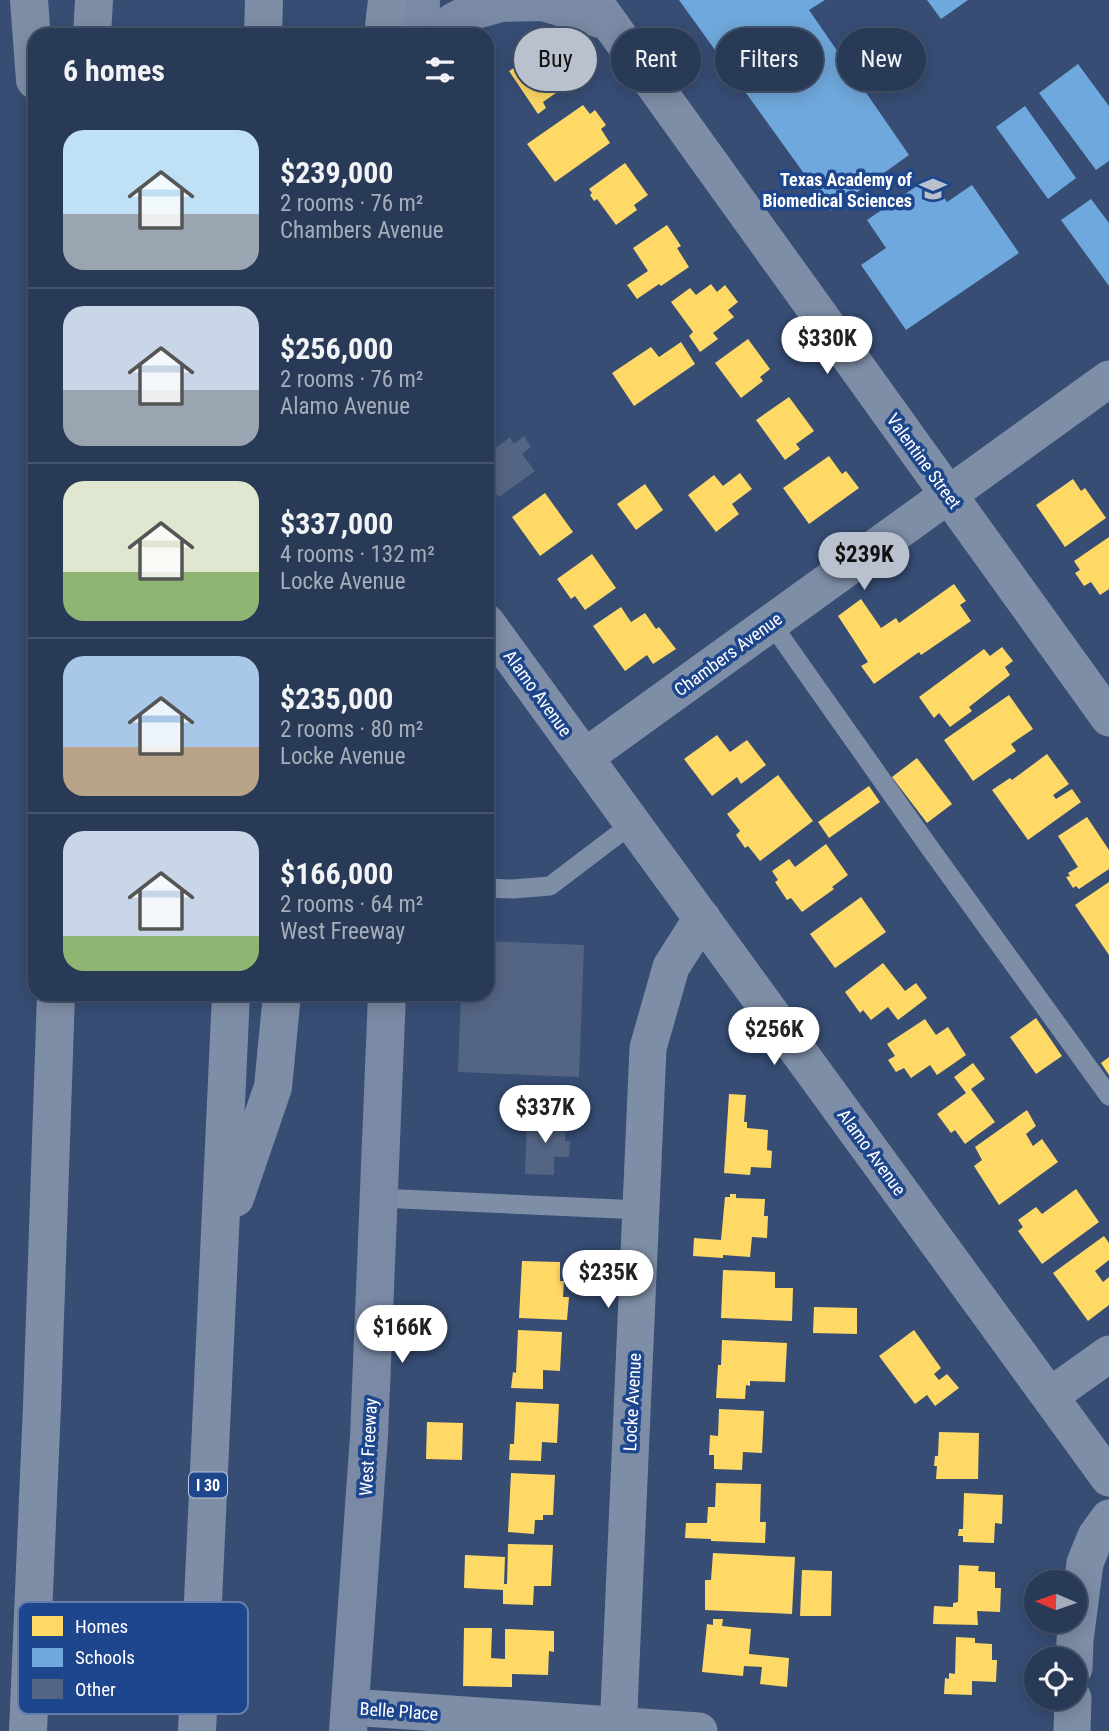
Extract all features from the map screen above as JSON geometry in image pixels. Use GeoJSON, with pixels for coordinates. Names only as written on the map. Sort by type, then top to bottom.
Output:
{"type":"FeatureCollection","features":[{"type":"Feature","properties":{"kind":"highway"},"geometry":{"type":"LineString","coordinates":[[29,0],[31,28]]}},
{"type":"Feature","properties":{"kind":"highway"},"geometry":{"type":"LineString","coordinates":[[92,28],[94,0]]}},
{"type":"Feature","properties":{"kind":"highway"},"geometry":{"type":"LineString","coordinates":[[263,28],[264,0]]}},
{"type":"Feature","properties":{"kind":"highway"},"geometry":{"type":"LineString","coordinates":[[384,28],[387,0]]}},
{"type":"Feature","properties":{"kind":"highway"},"geometry":{"type":"LineString","coordinates":[[34,1602],[56,1001]]}},
{"type":"Feature","properties":{"kind":"highway","name":"I 30"},"geometry":{"type":"LineString","coordinates":[[203,1602],[231,1001]]}},
{"type":"Feature","properties":{"kind":"highway"},"geometry":{"type":"LineString","coordinates":[[221,1240],[273,1087],[281,1001]]}},
{"type":"Feature","properties":{"kind":"main road"},"geometry":{"type":"LineString","coordinates":[[420,28],[421,0]]}},
{"type":"Feature","properties":{"kind":"main road"},"geometry":{"type":"LineString","coordinates":[[449,28],[453,22],[476,10],[501,3],[543,2],[606,9]]}},
{"type":"Feature","properties":{"kind":"main road","name":"West Freeway"},"geometry":{"type":"LineString","coordinates":[[349,1719],[369,1436],[387,1001]]}},
{"type":"Feature","properties":{"kind":"street","name":"Valentine Street"},"geometry":{"type":"LineString","coordinates":[[606,9],[948,495],[1109,718]]}},
{"type":"Feature","properties":{"kind":"street","name":"Chambers Avenue"},"geometry":{"type":"LineString","coordinates":[[585,757],[1109,379]]}},
{"type":"Feature","properties":{"kind":"street","name":"Alamo Avenue"},"geometry":{"type":"LineString","coordinates":[[494,633],[1109,1478]]}},
{"type":"Feature","properties":{"kind":"street","name":"Locke Avenue"},"geometry":{"type":"LineString","coordinates":[[618,1728],[648,1048],[671,967],[702,918]]}},
{"type":"Feature","properties":{"kind":"street"},"geometry":{"type":"LineString","coordinates":[[1050,1396],[1109,1354]]}},
{"type":"Feature","properties":{"kind":"street"},"geometry":{"type":"LineString","coordinates":[[1076,1647],[1085,1563],[1096,1536],[1109,1518]]}},
{"type":"Feature","properties":{"kind":"street"},"geometry":{"type":"LineString","coordinates":[[1072,1731],[1073,1710]]}},
{"type":"Feature","properties":{"kind":"street","name":"Belle Place"},"geometry":{"type":"LineString","coordinates":[[349,1719],[699,1731]]}},
{"type":"Feature","properties":{"kind":"lane"},"geometry":{"type":"LineString","coordinates":[[771,623],[926,844],[1109,1096]]}},
{"type":"Feature","properties":{"kind":"lane"},"geometry":{"type":"LineString","coordinates":[[494,888],[550,887],[633,823]]}},
{"type":"Feature","properties":{"kind":"lane"},"geometry":{"type":"LineString","coordinates":[[379,1198],[641,1210]]}},
{"type":"Feature","properties":{"kind":"building: Homes"},"geometry":{"type":"Polygon","coordinates":[[[522,91],[559,91],[543,102],[546,108],[538,114],[522,91]]]}},
{"type":"Feature","properties":{"kind":"building: Homes"},"geometry":{"type":"Polygon","coordinates":[[[583,105],[590,114],[595,110],[606,125],[601,129],[610,143],[555,182],[527,144],[583,105]]]}},
{"type":"Feature","properties":{"kind":"building: Homes"},"geometry":{"type":"Polygon","coordinates":[[[625,163],[648,195],[634,205],[637,210],[616,225],[597,199],[594,201],[589,189],[625,163]]]}},
{"type":"Feature","properties":{"kind":"building: Homes"},"geometry":{"type":"Polygon","coordinates":[[[667,225],[681,246],[677,248],[689,267],[637,299],[627,285],[648,271],[633,248],[667,225]]]}},
{"type":"Feature","properties":{"kind":"building: Homes"},"geometry":{"type":"Polygon","coordinates":[[[711,284],[717,292],[725,285],[738,302],[728,310],[734,317],[713,333],[718,339],[700,352],[689,336],[693,332],[671,302],[690,288],[696,295],[711,284]]]}},
{"type":"Feature","properties":{"kind":"building: Homes"},"geometry":{"type":"Polygon","coordinates":[[[748,339],[770,369],[760,377],[763,381],[741,398],[715,363],[748,339]]]}},
{"type":"Feature","properties":{"kind":"building: Homes"},"geometry":{"type":"Polygon","coordinates":[[[681,342],[695,364],[634,406],[612,373],[651,347],[659,357],[681,342]]]}},
{"type":"Feature","properties":{"kind":"building: Homes"},"geometry":{"type":"Polygon","coordinates":[[[789,397],[814,431],[796,444],[800,449],[785,460],[756,420],[789,397]]]}},
{"type":"Feature","properties":{"kind":"building: Homes"},"geometry":{"type":"Polygon","coordinates":[[[829,456],[842,474],[846,471],[859,488],[809,524],[783,488],[829,456]]]}},
{"type":"Feature","properties":{"kind":"building: Homes"},"geometry":{"type":"Polygon","coordinates":[[[740,473],[752,489],[732,504],[739,514],[716,532],[688,495],[714,475],[723,486],[740,473]]]}},
{"type":"Feature","properties":{"kind":"building: Homes"},"geometry":{"type":"Polygon","coordinates":[[[1073,479],[1081,491],[1085,488],[1106,518],[1065,547],[1036,505],[1073,479]]]}},
{"type":"Feature","properties":{"kind":"building: Homes"},"geometry":{"type":"Polygon","coordinates":[[[645,484],[663,510],[636,530],[617,504],[645,484]]]}},
{"type":"Feature","properties":{"kind":"building: Homes"},"geometry":{"type":"Polygon","coordinates":[[[545,493],[573,532],[540,556],[512,517],[545,493]]]}},
{"type":"Feature","properties":{"kind":"building: Homes"},"geometry":{"type":"Polygon","coordinates":[[[1109,537],[1109,589],[1100,595],[1091,582],[1084,586],[1075,573],[1080,570],[1074,561],[1109,537]]]}},
{"type":"Feature","properties":{"kind":"building: Homes"},"geometry":{"type":"Polygon","coordinates":[[[592,554],[616,588],[585,610],[575,596],[571,599],[557,579],[592,554]]]}},
{"type":"Feature","properties":{"kind":"building: Homes"},"geometry":{"type":"Polygon","coordinates":[[[954,584],[966,601],[960,605],[971,621],[921,655],[919,652],[874,684],[861,666],[868,662],[838,616],[861,599],[881,628],[896,618],[899,623],[954,584]]]}},
{"type":"Feature","properties":{"kind":"building: Homes"},"geometry":{"type":"Polygon","coordinates":[[[621,607],[631,622],[645,613],[656,629],[659,627],[676,649],[653,664],[647,655],[625,671],[593,626],[621,607]]]}},
{"type":"Feature","properties":{"kind":"building: Homes"},"geometry":{"type":"Polygon","coordinates":[[[1002,647],[1013,661],[1005,667],[1010,675],[969,707],[972,711],[950,727],[939,713],[934,718],[919,697],[984,649],[990,656],[1002,647]]]}},
{"type":"Feature","properties":{"kind":"building: Homes"},"geometry":{"type":"Polygon","coordinates":[[[1009,695],[1033,729],[1011,744],[1016,751],[973,781],[944,740],[1009,695]]]}},
{"type":"Feature","properties":{"kind":"building: Homes"},"geometry":{"type":"Polygon","coordinates":[[[717,735],[730,752],[747,740],[766,765],[741,784],[737,777],[712,796],[684,759],[717,735]]]}},
{"type":"Feature","properties":{"kind":"building: Homes"},"geometry":{"type":"Polygon","coordinates":[[[1047,754],[1069,784],[1053,795],[1056,799],[1072,789],[1081,802],[1028,840],[992,790],[1010,778],[1012,780],[1047,754]]]}},
{"type":"Feature","properties":{"kind":"building: Homes"},"geometry":{"type":"Polygon","coordinates":[[[917,758],[952,804],[927,823],[892,777],[917,758]]]}},
{"type":"Feature","properties":{"kind":"building: Homes"},"geometry":{"type":"Polygon","coordinates":[[[778,775],[813,821],[760,861],[748,846],[745,848],[736,835],[740,831],[727,814],[778,775]]]}},
{"type":"Feature","properties":{"kind":"building: Homes"},"geometry":{"type":"Polygon","coordinates":[[[869,786],[880,802],[829,838],[818,822],[869,786]]]}},
{"type":"Feature","properties":{"kind":"building: Homes"},"geometry":{"type":"Polygon","coordinates":[[[1087,817],[1109,850],[1109,869],[1079,889],[1076,886],[1073,888],[1066,877],[1078,867],[1058,836],[1087,817]]]}},
{"type":"Feature","properties":{"kind":"building: Homes"},"geometry":{"type":"Polygon","coordinates":[[[826,844],[848,875],[832,887],[834,889],[802,912],[791,898],[787,900],[775,882],[778,880],[772,871],[789,859],[795,867],[826,844]]]}},
{"type":"Feature","properties":{"kind":"building: Homes"},"geometry":{"type":"Polygon","coordinates":[[[1109,882],[1109,955],[1075,905],[1109,882]]]}},
{"type":"Feature","properties":{"kind":"building: Homes"},"geometry":{"type":"Polygon","coordinates":[[[861,897],[886,932],[835,968],[810,934],[861,897]]]}},
{"type":"Feature","properties":{"kind":"building: Homes"},"geometry":{"type":"Polygon","coordinates":[[[883,963],[905,991],[916,983],[927,998],[898,1020],[888,1007],[871,1020],[863,1010],[860,1013],[845,992],[883,963]]]}},
{"type":"Feature","properties":{"kind":"building: Homes"},"geometry":{"type":"Polygon","coordinates":[[[1036,1018],[1062,1056],[1036,1074],[1010,1037],[1036,1018]]]}},
{"type":"Feature","properties":{"kind":"building: Homes"},"geometry":{"type":"Polygon","coordinates":[[[925,1019],[936,1035],[948,1027],[966,1055],[937,1075],[930,1065],[911,1078],[904,1068],[896,1072],[888,1060],[895,1056],[887,1044],[925,1019]]]}},
{"type":"Feature","properties":{"kind":"building: Homes"},"geometry":{"type":"Polygon","coordinates":[[[1109,1057],[1109,1075],[1101,1063],[1109,1057]]]}},
{"type":"Feature","properties":{"kind":"building: Homes"},"geometry":{"type":"Polygon","coordinates":[[[973,1063],[985,1079],[971,1089],[995,1122],[965,1144],[955,1130],[951,1133],[937,1114],[966,1093],[954,1077],[973,1063]]]}},
{"type":"Feature","properties":{"kind":"building: Homes"},"geometry":{"type":"Polygon","coordinates":[[[729,1094],[746,1095],[744,1122],[747,1122],[747,1128],[768,1130],[767,1150],[772,1151],[771,1168],[751,1167],[750,1175],[724,1173],[729,1094]]]}},
{"type":"Feature","properties":{"kind":"building: Homes"},"geometry":{"type":"Polygon","coordinates":[[[1027,1110],[1036,1126],[1026,1134],[1033,1146],[1042,1139],[1058,1162],[999,1205],[974,1166],[982,1160],[975,1147],[1027,1110]]]}},
{"type":"Feature","properties":{"kind":"building: Homes"},"geometry":{"type":"Polygon","coordinates":[[[1076,1189],[1099,1222],[1042,1264],[1018,1231],[1023,1227],[1018,1220],[1036,1207],[1042,1214],[1076,1189]]]}},
{"type":"Feature","properties":{"kind":"building: Homes"},"geometry":{"type":"Polygon","coordinates":[[[730,1194],[736,1194],[736,1198],[765,1199],[764,1216],[768,1216],[767,1238],[752,1237],[750,1257],[693,1256],[694,1238],[721,1240],[725,1197],[730,1197],[730,1194]]]}},
{"type":"Feature","properties":{"kind":"building: Homes"},"geometry":{"type":"Polygon","coordinates":[[[1104,1236],[1109,1243],[1109,1260],[1095,1271],[1103,1282],[1109,1277],[1109,1305],[1088,1321],[1053,1273],[1104,1236]]]}},
{"type":"Feature","properties":{"kind":"building: Homes"},"geometry":{"type":"Polygon","coordinates":[[[522,1261],[560,1262],[560,1281],[564,1281],[563,1297],[569,1297],[567,1320],[519,1318],[522,1261]]]}},
{"type":"Feature","properties":{"kind":"building: Homes"},"geometry":{"type":"Polygon","coordinates":[[[723,1270],[775,1272],[775,1288],[793,1288],[792,1321],[721,1318],[723,1270]]]}},
{"type":"Feature","properties":{"kind":"building: Homes"},"geometry":{"type":"Polygon","coordinates":[[[814,1307],[857,1308],[857,1334],[813,1333],[814,1307]]]}},
{"type":"Feature","properties":{"kind":"building: Homes"},"geometry":{"type":"Polygon","coordinates":[[[518,1330],[562,1332],[560,1371],[543,1370],[543,1389],[511,1388],[513,1372],[516,1373],[518,1330]]]}},
{"type":"Feature","properties":{"kind":"building: Homes"},"geometry":{"type":"Polygon","coordinates":[[[914,1330],[941,1368],[934,1374],[939,1380],[947,1374],[959,1388],[935,1406],[927,1395],[915,1404],[879,1356],[914,1330]]]}},
{"type":"Feature","properties":{"kind":"building: Homes"},"geometry":{"type":"Polygon","coordinates":[[[722,1340],[787,1343],[785,1382],[750,1381],[750,1386],[746,1385],[745,1399],[716,1398],[722,1340]]]}},
{"type":"Feature","properties":{"kind":"building: Homes"},"geometry":{"type":"Polygon","coordinates":[[[516,1402],[559,1404],[557,1443],[542,1442],[541,1461],[509,1460],[510,1444],[514,1444],[516,1402]]]}},
{"type":"Feature","properties":{"kind":"building: Homes"},"geometry":{"type":"Polygon","coordinates":[[[719,1409],[764,1411],[762,1453],[743,1452],[742,1470],[714,1469],[714,1455],[709,1455],[710,1435],[718,1436],[719,1409]]]}},
{"type":"Feature","properties":{"kind":"building: Homes"},"geometry":{"type":"Polygon","coordinates":[[[427,1422],[463,1423],[462,1460],[426,1459],[427,1422]]]}},
{"type":"Feature","properties":{"kind":"building: Homes"},"geometry":{"type":"Polygon","coordinates":[[[939,1432],[979,1433],[978,1479],[936,1479],[937,1466],[934,1466],[935,1456],[938,1456],[939,1432]]]}},
{"type":"Feature","properties":{"kind":"building: Homes"},"geometry":{"type":"Polygon","coordinates":[[[511,1473],[555,1475],[553,1515],[543,1515],[543,1520],[535,1520],[534,1534],[508,1532],[511,1473]]]}},
{"type":"Feature","properties":{"kind":"building: Homes"},"geometry":{"type":"Polygon","coordinates":[[[716,1483],[761,1484],[760,1522],[766,1522],[765,1543],[685,1538],[686,1523],[707,1523],[708,1507],[715,1507],[716,1483]]]}},
{"type":"Feature","properties":{"kind":"building: Homes"},"geometry":{"type":"Polygon","coordinates":[[[964,1493],[1003,1495],[1002,1524],[995,1523],[994,1543],[963,1542],[963,1536],[958,1536],[959,1529],[963,1529],[964,1493]]]}},
{"type":"Feature","properties":{"kind":"building: Homes"},"geometry":{"type":"Polygon","coordinates":[[[508,1544],[553,1545],[551,1586],[534,1586],[533,1605],[503,1604],[503,1590],[464,1588],[465,1555],[505,1557],[504,1584],[507,1584],[508,1544]]]}},
{"type":"Feature","properties":{"kind":"building: Homes"},"geometry":{"type":"Polygon","coordinates":[[[713,1553],[795,1557],[792,1614],[705,1610],[705,1580],[711,1580],[713,1553]]]}},
{"type":"Feature","properties":{"kind":"building: Homes"},"geometry":{"type":"Polygon","coordinates":[[[959,1565],[979,1566],[978,1571],[995,1572],[995,1588],[1001,1588],[1000,1612],[977,1611],[978,1625],[933,1624],[934,1606],[953,1607],[953,1603],[958,1602],[959,1565]]]}},
{"type":"Feature","properties":{"kind":"building: Homes"},"geometry":{"type":"Polygon","coordinates":[[[802,1570],[832,1571],[831,1616],[800,1616],[802,1570]]]}},
{"type":"Feature","properties":{"kind":"building: Homes"},"geometry":{"type":"Polygon","coordinates":[[[713,1619],[723,1619],[722,1626],[751,1629],[749,1654],[789,1658],[787,1687],[760,1684],[762,1667],[744,1666],[743,1676],[702,1672],[707,1624],[713,1625],[713,1619]]]}},
{"type":"Feature","properties":{"kind":"building: Homes"},"geometry":{"type":"Polygon","coordinates":[[[464,1628],[492,1628],[491,1658],[505,1659],[505,1629],[554,1631],[554,1652],[549,1651],[548,1675],[512,1674],[512,1687],[463,1686],[464,1628]]]}},
{"type":"Feature","properties":{"kind":"building: Homes"},"geometry":{"type":"Polygon","coordinates":[[[956,1637],[975,1638],[975,1643],[992,1644],[992,1660],[997,1660],[996,1682],[972,1681],[972,1695],[944,1694],[945,1678],[949,1679],[949,1673],[955,1674],[956,1637]]]}},
{"type":"Feature","properties":{"kind":"building: Schools"},"geometry":{"type":"Polygon","coordinates":[[[679,0],[825,0],[809,10],[821,28],[715,28],[715,50],[679,0]]]}},
{"type":"Feature","properties":{"kind":"building: Schools"},"geometry":{"type":"Polygon","coordinates":[[[927,0],[968,0],[941,19],[927,0]]]}},
{"type":"Feature","properties":{"kind":"building: Schools"},"geometry":{"type":"Polygon","coordinates":[[[823,30],[837,51],[837,91],[865,91],[909,155],[831,211],[745,91],[823,91],[823,30]]]}},
{"type":"Feature","properties":{"kind":"building: Schools"},"geometry":{"type":"Polygon","coordinates":[[[1078,64],[1109,106],[1109,161],[1096,170],[1039,93],[1078,64]]]}},
{"type":"Feature","properties":{"kind":"building: Schools"},"geometry":{"type":"Polygon","coordinates":[[[1025,106],[1076,178],[1048,199],[996,127],[1025,106]]]}},
{"type":"Feature","properties":{"kind":"building: Schools"},"geometry":{"type":"Polygon","coordinates":[[[930,177],[947,202],[972,185],[1019,253],[906,330],[861,265],[886,248],[867,220],[930,177]]]}},
{"type":"Feature","properties":{"kind":"building: Schools"},"geometry":{"type":"Polygon","coordinates":[[[1091,199],[1109,223],[1109,286],[1061,220],[1091,199]]]}},
{"type":"Feature","properties":{"kind":"building: Other"},"geometry":{"type":"Polygon","coordinates":[[[524,436],[531,447],[522,454],[535,471],[499,497],[494,491],[494,446],[496,448],[510,437],[514,444],[524,436]]]}},
{"type":"Feature","properties":{"kind":"building: Other"},"geometry":{"type":"Polygon","coordinates":[[[494,941],[584,945],[579,1077],[458,1072],[461,1001],[494,1001],[494,941]]]}},
{"type":"Feature","properties":{"kind":"building: Other"},"geometry":{"type":"Polygon","coordinates":[[[539,1115],[539,1118],[565,1119],[565,1141],[570,1141],[569,1157],[554,1157],[554,1175],[525,1174],[527,1117],[539,1115]]]}},
{"type":"Feature","properties":{"kind":"place","name":"Texas Academy of Biomedical Sciences"},"geometry":{"type":"Point","coordinates":[933,189]}}]}
